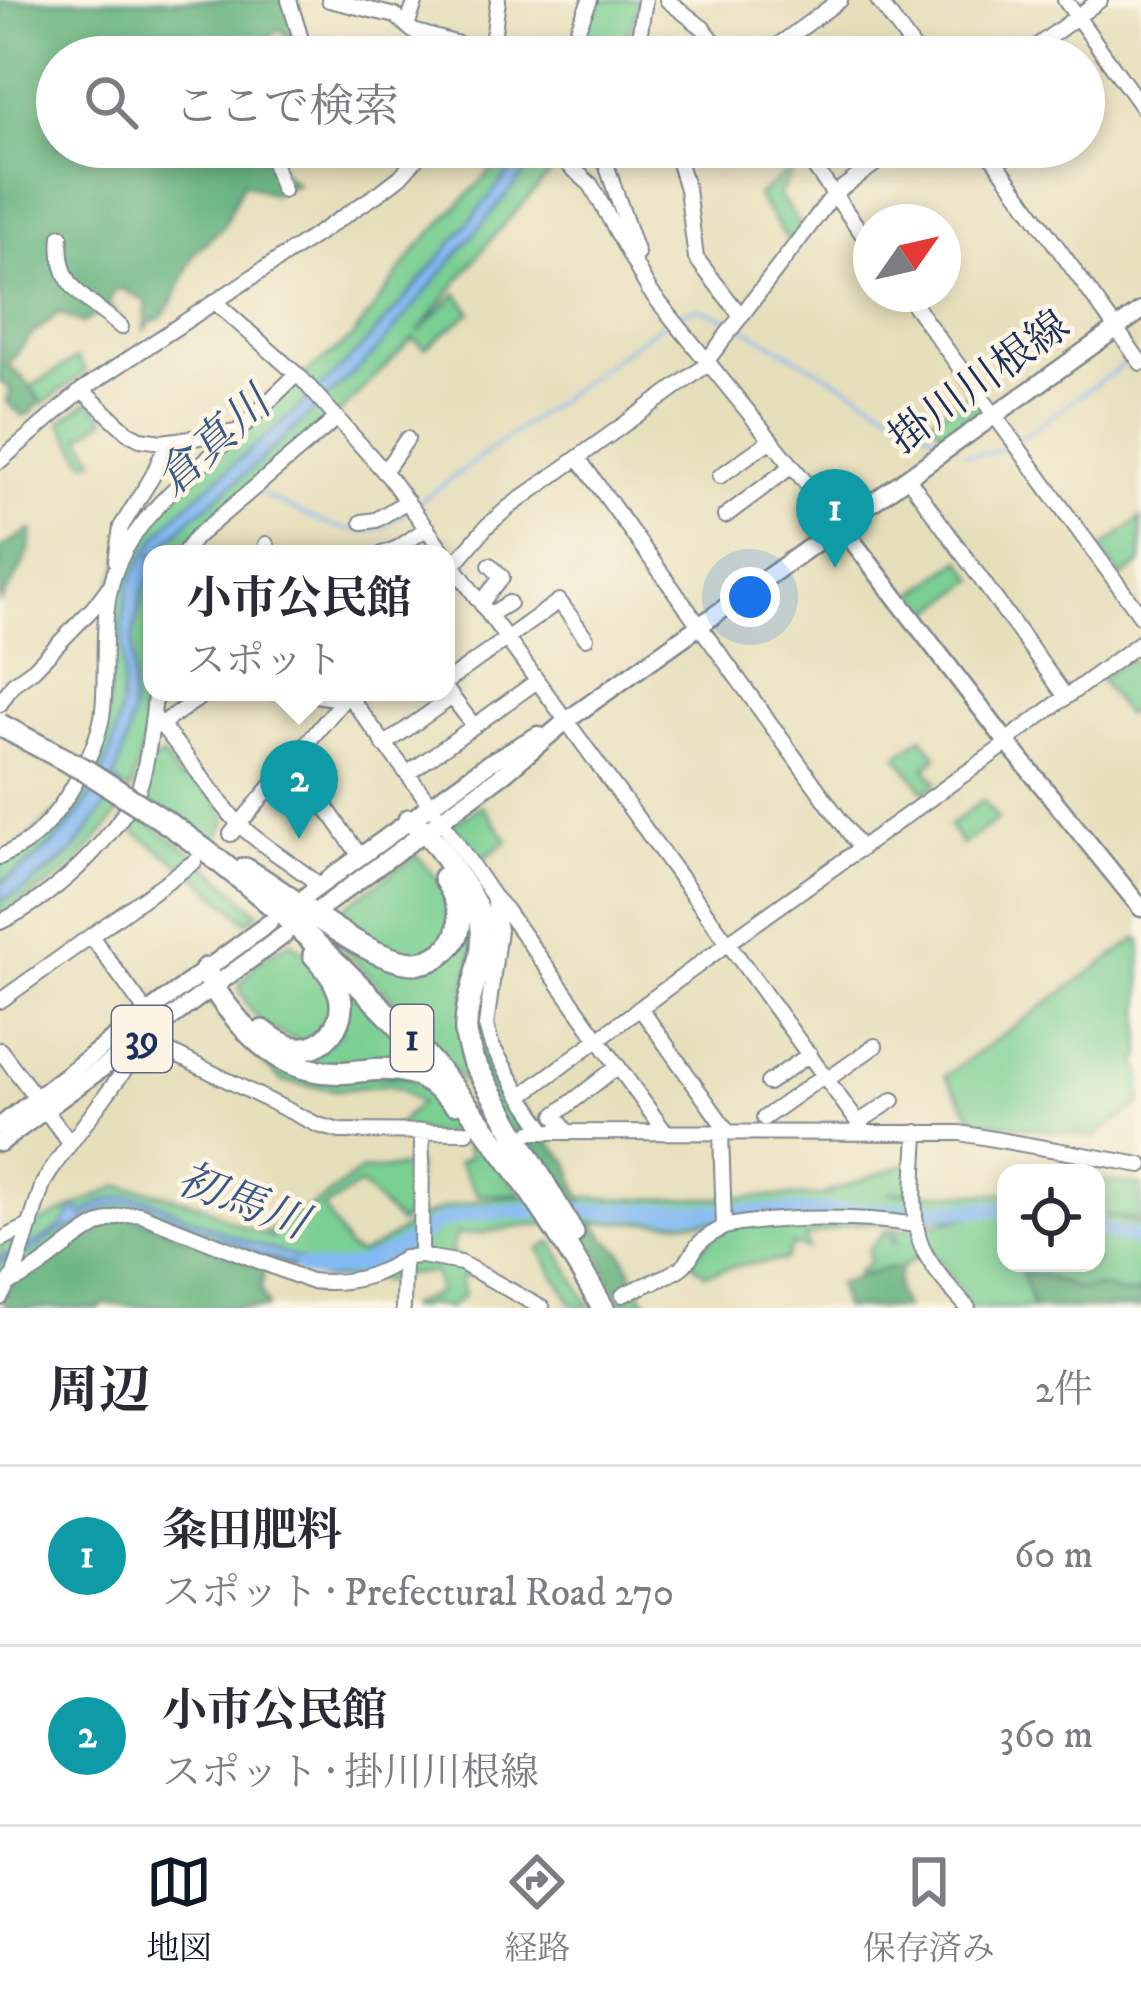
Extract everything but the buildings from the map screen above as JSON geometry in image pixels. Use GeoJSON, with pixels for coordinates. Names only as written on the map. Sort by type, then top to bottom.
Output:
{"type":"FeatureCollection","features":[{"type":"Feature","properties":{"kind":"highway","name":"1"},"geometry":{"type":"LineString","coordinates":[[0,725],[164,820],[195,852],[298,927],[391,1015],[500,1146],[603,1308]]}},
{"type":"Feature","properties":{"kind":"highway"},"geometry":{"type":"LineString","coordinates":[[195,852],[259,876],[370,950],[422,963],[447,949],[457,937],[460,919],[456,897],[424,822]]}},
{"type":"Feature","properties":{"kind":"highway"},"geometry":{"type":"LineString","coordinates":[[424,822],[474,902],[482,927],[481,957],[467,1010],[472,1061],[618,1302]]}},
{"type":"Feature","properties":{"kind":"highway"},"geometry":{"type":"LineString","coordinates":[[195,852],[304,944],[328,971],[340,997],[337,1026],[318,1045],[295,1048],[276,1042],[213,979]]}},
{"type":"Feature","properties":{"kind":"highway"},"geometry":{"type":"LineString","coordinates":[[213,979],[250,1033],[279,1060],[330,1074],[389,1069],[433,1084],[456,1104],[538,1202]]}},
{"type":"Feature","properties":{"kind":"main road","name":"掛川川根線"},"geometry":{"type":"LineString","coordinates":[[316,896],[424,822],[489,763],[566,721],[1141,311]]}},
{"type":"Feature","properties":{"kind":"main road"},"geometry":{"type":"LineString","coordinates":[[841,526],[1141,908]]}},
{"type":"Feature","properties":{"kind":"main road","name":"掛川川根線"},"geometry":{"type":"LineString","coordinates":[[316,896],[360,856],[424,822]]}},
{"type":"Feature","properties":{"kind":"main road","name":"39"},"geometry":{"type":"LineString","coordinates":[[0,1126],[41,1105],[277,929]]}},
{"type":"Feature","properties":{"kind":"main road","name":"39"},"geometry":{"type":"LineString","coordinates":[[0,1143],[147,1012],[213,979]]}},
{"type":"Feature","properties":{"kind":"street"},"geometry":{"type":"LineString","coordinates":[[289,0],[298,36]]}},
{"type":"Feature","properties":{"kind":"street"},"geometry":{"type":"LineString","coordinates":[[329,0],[396,16],[413,32],[427,36]]}},
{"type":"Feature","properties":{"kind":"street"},"geometry":{"type":"LineString","coordinates":[[407,26],[416,0]]}},
{"type":"Feature","properties":{"kind":"street"},"geometry":{"type":"LineString","coordinates":[[494,36],[498,0]]}},
{"type":"Feature","properties":{"kind":"street"},"geometry":{"type":"LineString","coordinates":[[575,36],[590,0]]}},
{"type":"Feature","properties":{"kind":"street"},"geometry":{"type":"LineString","coordinates":[[639,36],[645,0]]}},
{"type":"Feature","properties":{"kind":"street"},"geometry":{"type":"LineString","coordinates":[[668,0],[710,36]]}},
{"type":"Feature","properties":{"kind":"street"},"geometry":{"type":"LineString","coordinates":[[791,36],[840,0]]}},
{"type":"Feature","properties":{"kind":"street"},"geometry":{"type":"LineString","coordinates":[[878,0],[905,36]]}},
{"type":"Feature","properties":{"kind":"street"},"geometry":{"type":"LineString","coordinates":[[1065,0],[1090,36]]}},
{"type":"Feature","properties":{"kind":"street"},"geometry":{"type":"LineString","coordinates":[[1050,36],[1100,0]]}},
{"type":"Feature","properties":{"kind":"street"},"geometry":{"type":"LineString","coordinates":[[1105,57],[1141,106]]}},
{"type":"Feature","properties":{"kind":"street"},"geometry":{"type":"LineString","coordinates":[[275,168],[283,190]]}},
{"type":"Feature","properties":{"kind":"street"},"geometry":{"type":"LineString","coordinates":[[0,461],[82,390],[379,193],[408,168]]}},
{"type":"Feature","properties":{"kind":"street"},"geometry":{"type":"LineString","coordinates":[[576,168],[603,202],[649,290],[841,526]]}},
{"type":"Feature","properties":{"kind":"street"},"geometry":{"type":"LineString","coordinates":[[607,168],[638,255],[637,270]]}},
{"type":"Feature","properties":{"kind":"street"},"geometry":{"type":"LineString","coordinates":[[681,168],[696,258],[741,316]]}},
{"type":"Feature","properties":{"kind":"street"},"geometry":{"type":"LineString","coordinates":[[815,168],[853,221]]}},
{"type":"Feature","properties":{"kind":"street"},"geometry":{"type":"LineString","coordinates":[[455,564],[487,526],[707,363],[834,194],[869,168]]}},
{"type":"Feature","properties":{"kind":"street"},"geometry":{"type":"LineString","coordinates":[[1000,168],[1141,363]]}},
{"type":"Feature","properties":{"kind":"street"},"geometry":{"type":"LineString","coordinates":[[61,236],[59,255],[72,290],[121,327]]}},
{"type":"Feature","properties":{"kind":"street"},"geometry":{"type":"LineString","coordinates":[[215,302],[300,377],[384,472],[436,545]]}},
{"type":"Feature","properties":{"kind":"street"},"geometry":{"type":"LineString","coordinates":[[919,312],[1141,616]]}},
{"type":"Feature","properties":{"kind":"street"},"geometry":{"type":"LineString","coordinates":[[0,704],[13,684],[93,608],[133,537],[155,509],[300,377]]}},
{"type":"Feature","properties":{"kind":"street"},"geometry":{"type":"LineString","coordinates":[[82,390],[140,440],[237,432]]}},
{"type":"Feature","properties":{"kind":"street"},"geometry":{"type":"LineString","coordinates":[[190,545],[335,416]]}},
{"type":"Feature","properties":{"kind":"street"},"geometry":{"type":"LineString","coordinates":[[384,472],[407,439]]}},
{"type":"Feature","properties":{"kind":"street"},"geometry":{"type":"LineString","coordinates":[[720,476],[771,440]]}},
{"type":"Feature","properties":{"kind":"street"},"geometry":{"type":"LineString","coordinates":[[0,857],[39,832],[60,806],[94,746],[103,713],[104,655],[121,527],[168,441]]}},
{"type":"Feature","properties":{"kind":"street"},"geometry":{"type":"LineString","coordinates":[[578,458],[861,849]]}},
{"type":"Feature","properties":{"kind":"street"},"geometry":{"type":"LineString","coordinates":[[725,516],[792,466]]}},
{"type":"Feature","properties":{"kind":"street"},"geometry":{"type":"LineString","coordinates":[[908,478],[1066,697]]}},
{"type":"Feature","properties":{"kind":"street"},"geometry":{"type":"LineString","coordinates":[[362,521],[412,508]]}},
{"type":"Feature","properties":{"kind":"street"},"geometry":{"type":"LineString","coordinates":[[402,545],[427,528]]}},
{"type":"Feature","properties":{"kind":"street"},"geometry":{"type":"LineString","coordinates":[[485,609],[502,578],[490,565]]}},
{"type":"Feature","properties":{"kind":"street"},"geometry":{"type":"LineString","coordinates":[[455,576],[485,609],[862,1126]]}},
{"type":"Feature","properties":{"kind":"street"},"geometry":{"type":"LineString","coordinates":[[455,683],[559,601],[586,638]]}},
{"type":"Feature","properties":{"kind":"street"},"geometry":{"type":"LineString","coordinates":[[485,609],[509,603]]}},
{"type":"Feature","properties":{"kind":"street"},"geometry":{"type":"LineString","coordinates":[[521,1096],[1141,642]]}},
{"type":"Feature","properties":{"kind":"street"},"geometry":{"type":"LineString","coordinates":[[407,774],[537,681]]}},
{"type":"Feature","properties":{"kind":"street"},"geometry":{"type":"LineString","coordinates":[[455,699],[474,726]]}},
{"type":"Feature","properties":{"kind":"street"},"geometry":{"type":"LineString","coordinates":[[0,922],[44,896],[88,860],[139,790],[157,720],[156,701]]}},
{"type":"Feature","properties":{"kind":"street"},"geometry":{"type":"LineString","coordinates":[[157,720],[192,701]]}},
{"type":"Feature","properties":{"kind":"street"},"geometry":{"type":"LineString","coordinates":[[235,829],[337,701]]}},
{"type":"Feature","properties":{"kind":"street"},"geometry":{"type":"LineString","coordinates":[[344,701],[407,774],[424,822],[505,909],[665,1132]]}},
{"type":"Feature","properties":{"kind":"street"},"geometry":{"type":"LineString","coordinates":[[384,745],[434,701]]}},
{"type":"Feature","properties":{"kind":"street"},"geometry":{"type":"LineString","coordinates":[[157,720],[182,748],[235,829],[298,866],[316,896]]}},
{"type":"Feature","properties":{"kind":"street"},"geometry":{"type":"LineString","coordinates":[[293,760],[360,856]]}},
{"type":"Feature","properties":{"kind":"street"},"geometry":{"type":"LineString","coordinates":[[0,1001],[91,936],[195,852]]}},
{"type":"Feature","properties":{"kind":"street"},"geometry":{"type":"LineString","coordinates":[[493,896],[500,930],[486,1026],[491,1046],[539,1132],[862,1126],[1019,1141],[1141,1165]]}},
{"type":"Feature","properties":{"kind":"street"},"geometry":{"type":"LineString","coordinates":[[91,936],[147,1012]]}},
{"type":"Feature","properties":{"kind":"street"},"geometry":{"type":"LineString","coordinates":[[640,1008],[725,1132],[723,1224]]}},
{"type":"Feature","properties":{"kind":"street"},"geometry":{"type":"LineString","coordinates":[[0,1298],[30,1229],[43,1184],[132,1060],[154,1045],[318,1125],[340,1130],[466,1132]]}},
{"type":"Feature","properties":{"kind":"street"},"geometry":{"type":"LineString","coordinates":[[764,1118],[875,1046]]}},
{"type":"Feature","properties":{"kind":"street"},"geometry":{"type":"LineString","coordinates":[[0,1050],[70,1143]]}},
{"type":"Feature","properties":{"kind":"street"},"geometry":{"type":"LineString","coordinates":[[768,1083],[810,1054]]}},
{"type":"Feature","properties":{"kind":"street"},"geometry":{"type":"LineString","coordinates":[[566,1131],[555,1114],[618,1066]]}},
{"type":"Feature","properties":{"kind":"street"},"geometry":{"type":"LineString","coordinates":[[862,1126],[892,1100]]}},
{"type":"Feature","properties":{"kind":"street"},"geometry":{"type":"LineString","coordinates":[[422,1131],[422,1252]]}},
{"type":"Feature","properties":{"kind":"street"},"geometry":{"type":"LineString","coordinates":[[916,1132],[916,1223],[922,1247],[968,1308]]}},
{"type":"Feature","properties":{"kind":"street"},"geometry":{"type":"LineString","coordinates":[[11,1279],[26,1276],[90,1229],[124,1214],[139,1214],[310,1281],[359,1280],[422,1252],[461,1263],[542,1308]]}},
{"type":"Feature","properties":{"kind":"street"},"geometry":{"type":"LineString","coordinates":[[618,1302],[643,1284],[674,1273],[723,1224],[916,1223]]}},
{"type":"Feature","properties":{"kind":"street"},"geometry":{"type":"LineString","coordinates":[[0,1240],[30,1229]]}},
{"type":"Feature","properties":{"kind":"street"},"geometry":{"type":"LineString","coordinates":[[403,1308],[404,1258]]}},
{"type":"Feature","properties":{"kind":"green space"},"geometry":{"type":"Polygon","coordinates":[[[0,0],[290,0],[300,36],[287,36],[279,29],[272,36],[36,36],[36,168],[276,168],[297,184],[273,194],[243,183],[223,227],[195,252],[173,301],[144,330],[147,302],[122,289],[114,291],[108,304],[122,320],[100,312],[82,323],[59,313],[29,337],[8,365],[40,402],[32,412],[23,416],[7,402],[11,389],[0,382],[0,0]]]}},
{"type":"Feature","properties":{"kind":"green space"},"geometry":{"type":"Polygon","coordinates":[[[593,0],[641,0],[628,36],[578,36],[593,0]]]}},
{"type":"Feature","properties":{"kind":"green space"},"geometry":{"type":"Polygon","coordinates":[[[492,168],[555,168],[491,239],[418,332],[457,293],[471,312],[425,348],[413,338],[330,423],[192,545],[143,545],[143,701],[150,701],[150,720],[131,791],[97,787],[42,852],[0,882],[0,863],[73,798],[101,747],[108,706],[109,589],[128,545],[165,499],[296,381],[352,338],[418,247],[492,168]]]}},
{"type":"Feature","properties":{"kind":"green space"},"geometry":{"type":"Polygon","coordinates":[[[795,168],[779,195],[802,228],[790,243],[757,196],[795,168]]]}},
{"type":"Feature","properties":{"kind":"green space"},"geometry":{"type":"Polygon","coordinates":[[[77,358],[86,372],[43,404],[31,387],[77,358]]]}},
{"type":"Feature","properties":{"kind":"green space"},"geometry":{"type":"Polygon","coordinates":[[[972,391],[984,406],[946,433],[928,421],[972,391]]]}},
{"type":"Feature","properties":{"kind":"green space"},"geometry":{"type":"Polygon","coordinates":[[[89,401],[106,419],[81,437],[95,459],[86,462],[60,422],[89,401]]]}},
{"type":"Feature","properties":{"kind":"green space"},"geometry":{"type":"Polygon","coordinates":[[[1141,518],[1141,563],[1121,578],[1102,548],[1141,518]]]}},
{"type":"Feature","properties":{"kind":"green space"},"geometry":{"type":"Polygon","coordinates":[[[32,530],[26,558],[0,602],[0,548],[32,530]]]}},
{"type":"Feature","properties":{"kind":"green space"},"geometry":{"type":"Polygon","coordinates":[[[961,559],[976,580],[926,616],[910,598],[961,559]]]}},
{"type":"Feature","properties":{"kind":"green space"},"geometry":{"type":"Polygon","coordinates":[[[1130,658],[1141,674],[1141,704],[1125,715],[1100,679],[1130,658]]]}},
{"type":"Feature","properties":{"kind":"green space"},"geometry":{"type":"Polygon","coordinates":[[[922,737],[937,757],[925,767],[937,783],[925,792],[897,756],[922,737]]]}},
{"type":"Feature","properties":{"kind":"green space"},"geometry":{"type":"Polygon","coordinates":[[[149,754],[155,761],[162,755],[181,781],[187,777],[212,794],[227,818],[216,843],[142,799],[149,754]]]}},
{"type":"Feature","properties":{"kind":"green space"},"geometry":{"type":"Polygon","coordinates":[[[111,794],[126,802],[73,868],[0,918],[0,902],[66,858],[111,794]]]}},
{"type":"Feature","properties":{"kind":"green space"},"geometry":{"type":"Polygon","coordinates":[[[983,800],[998,820],[962,845],[949,826],[983,800]]]}},
{"type":"Feature","properties":{"kind":"green space"},"geometry":{"type":"Polygon","coordinates":[[[482,805],[508,841],[477,863],[450,827],[482,805]]]}},
{"type":"Feature","properties":{"kind":"green space"},"geometry":{"type":"Polygon","coordinates":[[[131,810],[195,855],[182,866],[123,824],[131,810]]]}},
{"type":"Feature","properties":{"kind":"green space"},"geometry":{"type":"Polygon","coordinates":[[[417,855],[442,884],[455,929],[423,957],[381,951],[332,916],[417,855]]]}},
{"type":"Feature","properties":{"kind":"green space"},"geometry":{"type":"Polygon","coordinates":[[[208,866],[259,913],[247,922],[193,873],[208,866]]]}},
{"type":"Feature","properties":{"kind":"green space"},"geometry":{"type":"Polygon","coordinates":[[[461,900],[476,929],[465,998],[545,1195],[416,1023],[323,929],[433,964],[461,900]]]}},
{"type":"Feature","properties":{"kind":"green space"},"geometry":{"type":"Polygon","coordinates":[[[490,902],[492,955],[480,1026],[510,1091],[569,1162],[582,1202],[605,1238],[622,1252],[649,1308],[623,1308],[600,1260],[480,1067],[474,1045],[481,904],[490,902]]]}},
{"type":"Feature","properties":{"kind":"green space"},"geometry":{"type":"Polygon","coordinates":[[[1138,938],[1141,1058],[1136,1062],[1141,1069],[1141,1104],[1094,1137],[975,1120],[945,1076],[1138,938]]]}},
{"type":"Feature","properties":{"kind":"green space"},"geometry":{"type":"Polygon","coordinates":[[[291,941],[305,953],[336,1002],[326,1030],[305,1043],[264,1024],[239,986],[259,960],[291,941]]]}},
{"type":"Feature","properties":{"kind":"green space"},"geometry":{"type":"Polygon","coordinates":[[[335,970],[438,1081],[294,1060],[341,1031],[335,970]]]}},
{"type":"Feature","properties":{"kind":"green space"},"geometry":{"type":"Polygon","coordinates":[[[214,997],[286,1072],[406,1078],[446,1101],[521,1194],[478,1195],[458,1162],[470,1156],[463,1139],[467,1138],[393,1129],[420,1103],[402,1090],[387,1085],[337,1090],[283,1081],[258,1059],[209,1000],[214,997]]]}},
{"type":"Feature","properties":{"kind":"green space"},"geometry":{"type":"Polygon","coordinates":[[[914,1161],[914,1190],[888,1193],[997,1194],[997,1272],[1105,1272],[1105,1215],[1141,1225],[1141,1293],[1077,1289],[1043,1275],[1023,1273],[1033,1308],[971,1308],[924,1239],[923,1227],[970,1217],[849,1224],[805,1237],[808,1249],[792,1245],[785,1260],[705,1274],[690,1261],[726,1222],[530,1225],[457,1234],[451,1250],[472,1275],[460,1278],[464,1295],[449,1308],[427,1304],[408,1308],[439,1293],[434,1272],[385,1282],[326,1279],[226,1247],[9,1283],[0,1273],[0,1241],[119,1186],[202,1205],[274,1239],[265,1233],[360,1171],[417,1166],[413,1208],[400,1224],[362,1186],[324,1209],[348,1248],[359,1254],[429,1214],[487,1199],[829,1195],[826,1193],[914,1161]]]}},
{"type":"Feature","properties":{"kind":"green space"},"geometry":{"type":"Polygon","coordinates":[[[1105,1181],[1141,1185],[1141,1220],[1105,1215],[1105,1181]]]}},
{"type":"Feature","properties":{"kind":"green space"},"geometry":{"type":"Polygon","coordinates":[[[124,1214],[264,1268],[261,1290],[267,1308],[4,1305],[9,1283],[124,1214]]]}},
{"type":"Feature","properties":{"kind":"green space"},"geometry":{"type":"Polygon","coordinates":[[[891,1229],[916,1229],[924,1257],[917,1255],[901,1269],[858,1276],[870,1262],[868,1250],[886,1230],[898,1243],[891,1229]]]}},
{"type":"Feature","properties":{"kind":"green space"},"geometry":{"type":"Polygon","coordinates":[[[553,1242],[591,1308],[572,1304],[539,1249],[553,1242]]]}},
{"type":"Feature","properties":{"kind":"green space"},"geometry":{"type":"Polygon","coordinates":[[[882,1269],[900,1269],[897,1289],[905,1308],[843,1308],[838,1284],[882,1269]]]}},
{"type":"Feature","properties":{"kind":"green space"},"geometry":{"type":"Polygon","coordinates":[[[1022,1273],[1043,1275],[1077,1289],[1141,1293],[1141,1308],[1034,1308],[1022,1273]]]}},
{"type":"Feature","properties":{"kind":"water"},"geometry":{"type":"Polygon","coordinates":[[[513,168],[529,168],[374,354],[166,545],[152,545],[183,509],[307,401],[410,293],[513,168]]]}},
{"type":"Feature","properties":{"kind":"water"},"geometry":{"type":"Polygon","coordinates":[[[143,560],[143,591],[133,637],[132,712],[114,780],[121,785],[74,850],[27,888],[0,901],[0,884],[51,846],[88,800],[102,774],[119,716],[124,620],[134,575],[143,560]]]}},
{"type":"Feature","properties":{"kind":"water"},"geometry":{"type":"Polygon","coordinates":[[[127,1196],[147,1198],[240,1239],[323,1267],[325,1276],[259,1254],[147,1203],[130,1202],[105,1208],[84,1219],[86,1224],[65,1229],[32,1251],[0,1263],[0,1258],[57,1229],[76,1207],[81,1214],[127,1196]]]}},
{"type":"Feature","properties":{"kind":"waterway"},"geometry":{"type":"LineString","coordinates":[[678,314],[697,308],[729,319]]}},
{"type":"Feature","properties":{"kind":"waterway"},"geometry":{"type":"LineString","coordinates":[[418,503],[663,323]]}},
{"type":"Feature","properties":{"kind":"waterway"},"geometry":{"type":"LineString","coordinates":[[742,327],[943,440]]}},
{"type":"Feature","properties":{"kind":"waterway"},"geometry":{"type":"LineString","coordinates":[[1021,438],[1130,360]]}},
{"type":"Feature","properties":{"kind":"waterway"},"geometry":{"type":"LineString","coordinates":[[964,453],[1009,446]]}},
{"type":"Feature","properties":{"kind":"waterway"},"geometry":{"type":"LineString","coordinates":[[260,493],[319,521],[352,530],[380,528],[405,512]]}},
{"type":"Feature","properties":{"kind":"waterway","name":"初馬川"},"geometry":{"type":"LineString","coordinates":[[573,1211],[997,1209]]}},
{"type":"Feature","properties":{"kind":"waterway","name":"初馬川"},"geometry":{"type":"LineString","coordinates":[[302,1267],[332,1270],[362,1264],[438,1223],[463,1215],[534,1211]]}},
{"type":"Feature","properties":{"kind":"waterway","name":"初馬川"},"geometry":{"type":"LineString","coordinates":[[1105,1231],[1141,1239]]}},
{"type":"Feature","properties":{"kind":"place","name":"粂田肥料"},"geometry":{"type":"Point","coordinates":[835,568]}},
{"type":"Feature","properties":{"kind":"place","name":"小市公民館"},"geometry":{"type":"Point","coordinates":[299,839]}},
{"type":"Feature","properties":{"kind":"water label","name":"倉真川"},"geometry":{"type":"Point","coordinates":[214,443]}}]}
